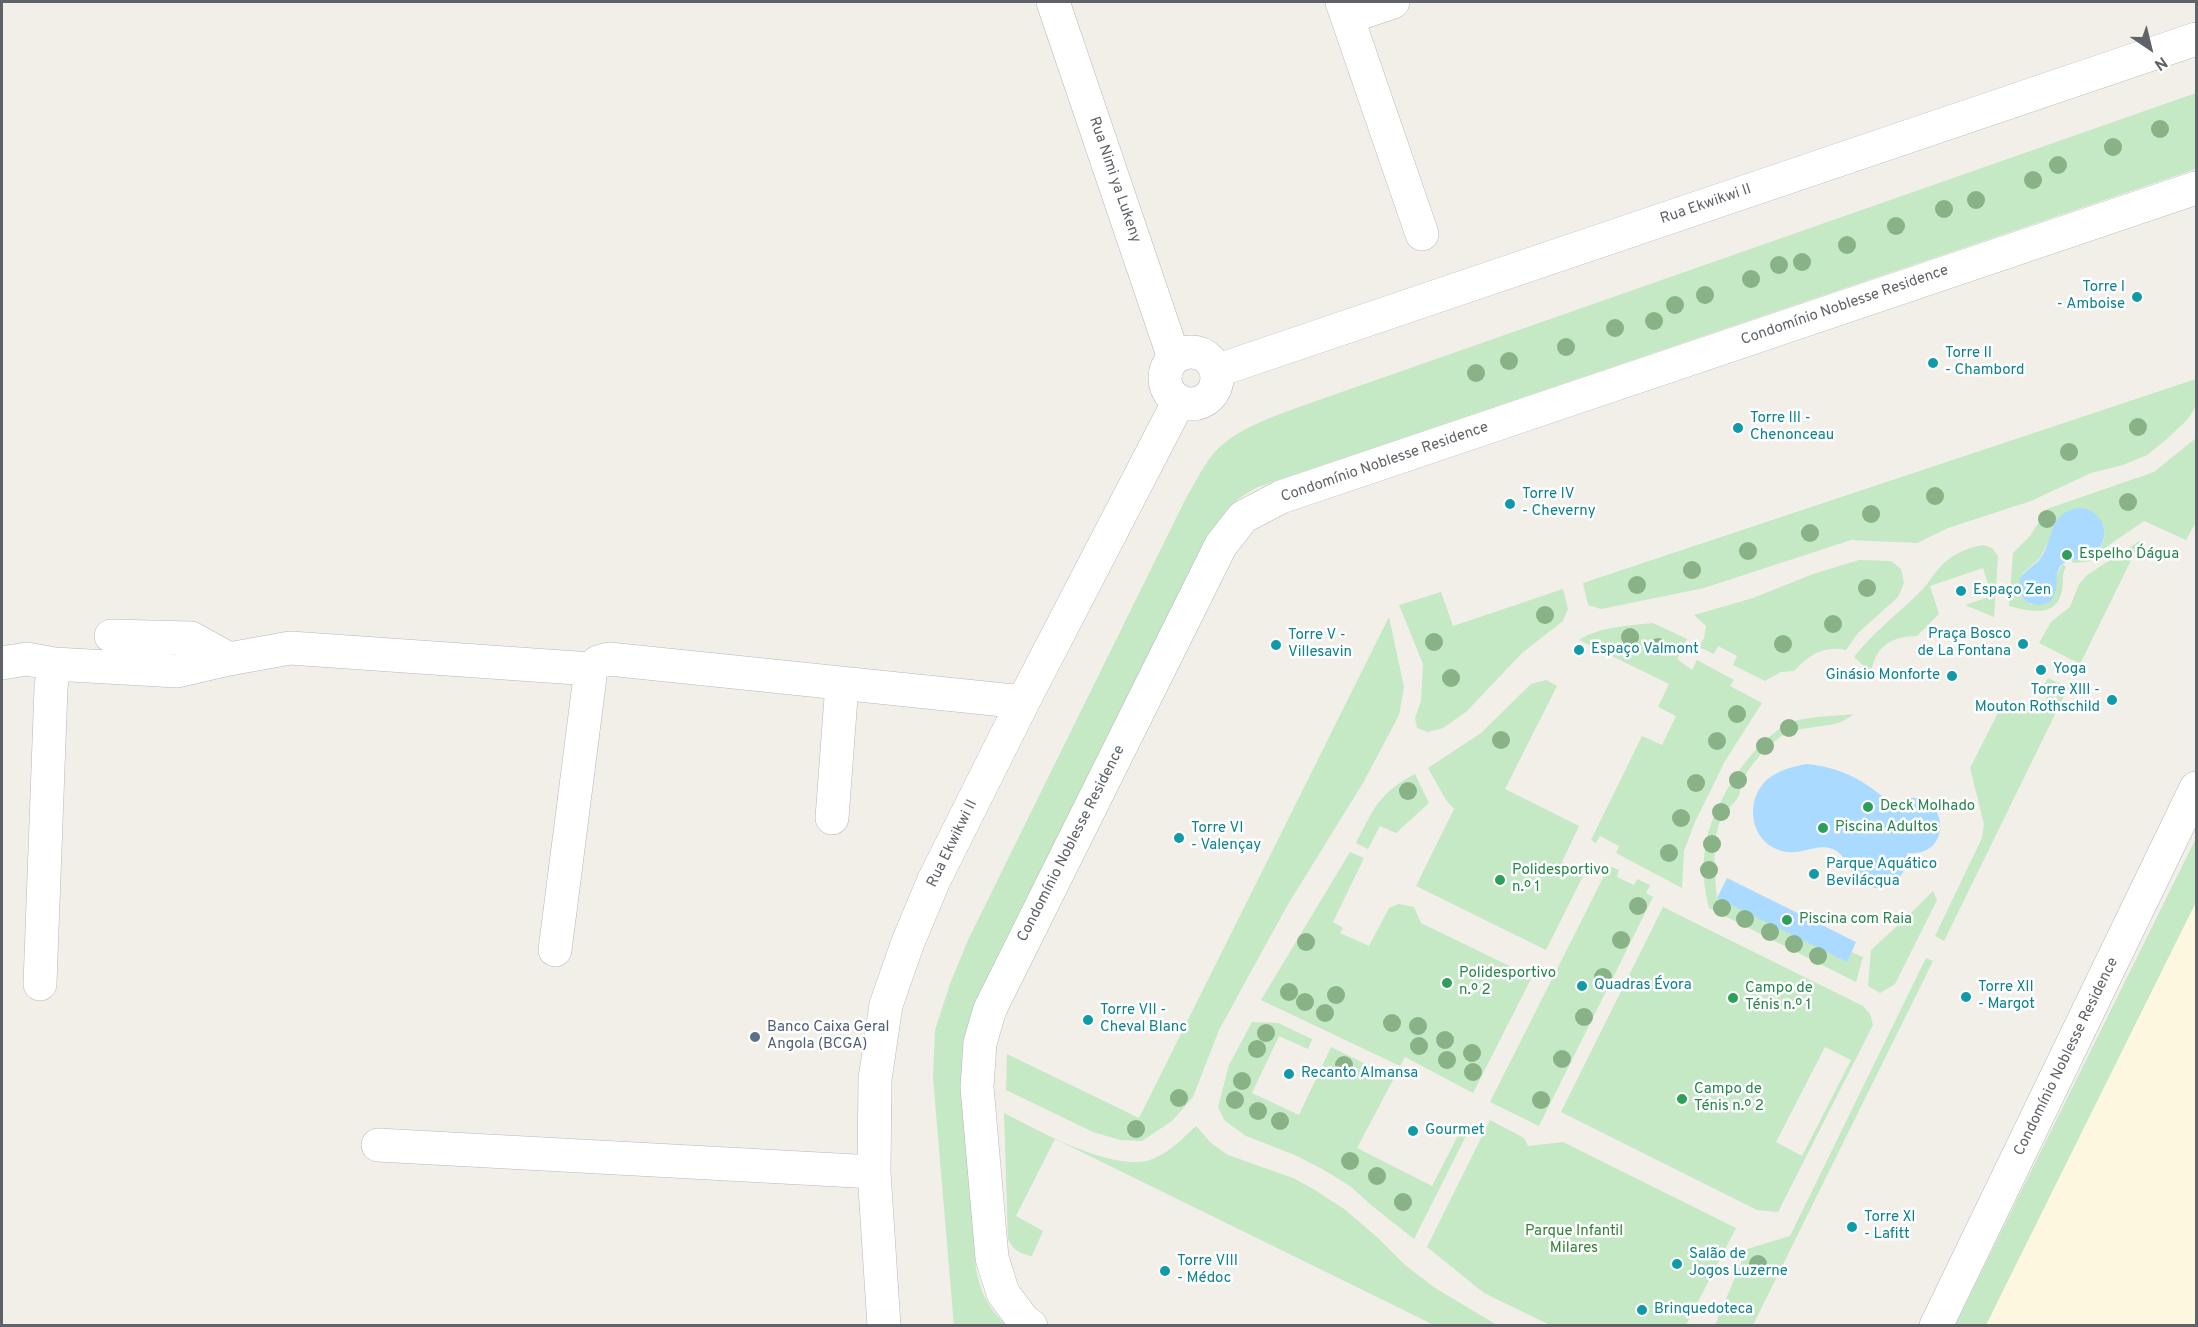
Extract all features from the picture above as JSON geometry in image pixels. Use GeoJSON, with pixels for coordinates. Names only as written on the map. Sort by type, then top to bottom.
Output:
{"type":"FeatureCollection","features":[{"type":"Feature","properties":{"kind":"street","name":"Rua Nimi ya Lukeny"},"geometry":{"type":"LineString","coordinates":[[1053,2],[1174,358]]}},
{"type":"Feature","properties":{"kind":"street"},"geometry":{"type":"LineString","coordinates":[[1393,2],[1345,9],[1422,234]]}},
{"type":"Feature","properties":{"kind":"street","name":"Rua Ekwikwi II"},"geometry":{"type":"LineString","coordinates":[[1216,371],[2196,39]]}},
{"type":"Feature","properties":{"kind":"street","name":"Condomínio Noblesse Residence"},"geometry":{"type":"LineString","coordinates":[[1031,1326],[1023,1320],[1003,1293],[992,1258],[977,1087],[980,1043],[990,1009],[1221,545],[1243,517],[1281,497],[2196,188]]}},
{"type":"Feature","properties":{"kind":"street"},"geometry":{"type":"LineString","coordinates":[[1190,352],[1199,354],[1212,364],[1216,371],[1216,380],[1210,396],[1195,404],[1179,401],[1167,389],[1166,373],[1174,358],[1190,352]]}},
{"type":"Feature","properties":{"kind":"street","name":"Rua Ekwikwi II"},"geometry":{"type":"LineString","coordinates":[[884,1326],[874,1172],[875,1079],[886,1005],[908,942],[934,880],[1023,702],[1179,401]]}},
{"type":"Feature","properties":{"kind":"street"},"geometry":{"type":"LineString","coordinates":[[111,636],[191,638],[229,658]]}},
{"type":"Feature","properties":{"kind":"street"},"geometry":{"type":"LineString","coordinates":[[2,663],[27,659],[54,664],[177,671],[229,658],[290,648],[591,669]]}},
{"type":"Feature","properties":{"kind":"street"},"geometry":{"type":"LineString","coordinates":[[555,950],[591,669],[598,662],[609,659],[1023,702]]}},
{"type":"Feature","properties":{"kind":"street"},"geometry":{"type":"LineString","coordinates":[[40,984],[51,688],[54,664]]}},
{"type":"Feature","properties":{"kind":"street"},"geometry":{"type":"LineString","coordinates":[[832,818],[842,684]]}},
{"type":"Feature","properties":{"kind":"street","name":"Condomínio Noblesse Residence"},"geometry":{"type":"LineString","coordinates":[[1936,1326],[2196,788]]}},
{"type":"Feature","properties":{"kind":"street"},"geometry":{"type":"LineString","coordinates":[[378,1145],[874,1172]]}},
{"type":"Feature","properties":{"kind":"shaded area"},"geometry":{"type":"Polygon","coordinates":[[[2196,902],[2196,1325],[1986,1325],[2196,902]]]}},
{"type":"Feature","properties":{"kind":"green space"},"geometry":{"type":"Polygon","coordinates":[[[2196,93],[2196,169],[1258,487],[1234,503],[1216,525],[1145,662],[962,1087],[976,1269],[986,1300],[1006,1325],[954,1326],[933,1078],[935,1030],[968,940],[1186,498],[1219,448],[1251,426],[1299,407],[2196,93]]]}},
{"type":"Feature","properties":{"kind":"green space"},"geometry":{"type":"Polygon","coordinates":[[[2196,379],[2196,406],[2188,419],[2147,455],[2123,465],[2091,473],[2031,501],[1948,528],[1917,543],[1851,540],[1704,588],[1601,609],[1588,605],[1583,583],[2196,379]]]}},
{"type":"Feature","properties":{"kind":"green space"},"geometry":{"type":"Polygon","coordinates":[[[2196,438],[2196,522],[2186,540],[2144,521],[2109,545],[2092,561],[2074,563],[2070,560],[2087,558],[2097,551],[2104,536],[2104,528],[2100,521],[2087,510],[2077,508],[2050,538],[2040,558],[2023,573],[2021,597],[2032,605],[2057,577],[2063,564],[2066,567],[2059,599],[2048,609],[2041,611],[2009,606],[2013,553],[2030,536],[2047,509],[2154,472],[2196,438]]]}},
{"type":"Feature","properties":{"kind":"green space"},"geometry":{"type":"Polygon","coordinates":[[[2141,540],[2080,664],[2039,643],[2051,622],[2070,607],[2079,584],[2087,575],[2141,540]]]}},
{"type":"Feature","properties":{"kind":"green space"},"geometry":{"type":"Polygon","coordinates":[[[1984,545],[1992,548],[1998,556],[1994,617],[1965,605],[1992,596],[1983,568],[1930,586],[1939,614],[1917,636],[1896,639],[1882,648],[1874,662],[1870,682],[1864,666],[1854,657],[1861,648],[1921,592],[1946,561],[1970,548],[1984,545]]]}},
{"type":"Feature","properties":{"kind":"green space"},"geometry":{"type":"Polygon","coordinates":[[[1859,560],[1891,561],[1901,569],[1904,583],[1898,597],[1858,633],[1846,650],[1823,650],[1805,660],[1794,671],[1781,672],[1765,681],[1733,665],[1737,656],[1718,646],[1714,654],[1699,647],[1704,638],[1706,626],[1694,615],[1753,598],[1813,574],[1859,560]]]}},
{"type":"Feature","properties":{"kind":"green space"},"geometry":{"type":"Polygon","coordinates":[[[1563,589],[1568,609],[1563,621],[1522,653],[1466,712],[1443,728],[1428,732],[1417,728],[1415,718],[1421,701],[1423,664],[1399,605],[1441,592],[1453,626],[1563,589]]]}},
{"type":"Feature","properties":{"kind":"green space"},"geometry":{"type":"Polygon","coordinates":[[[1389,617],[1404,687],[1399,715],[1363,783],[1287,906],[1219,1030],[1193,1097],[1172,1121],[1142,1141],[1120,1140],[1093,1132],[1006,1090],[1007,1054],[1139,1118],[1389,617]]]}},
{"type":"Feature","properties":{"kind":"green space"},"geometry":{"type":"Polygon","coordinates":[[[1653,623],[1687,639],[1677,659],[1692,670],[1697,660],[1734,680],[1730,686],[1762,703],[1725,761],[1695,822],[1684,851],[1682,888],[1616,853],[1619,846],[1600,836],[1596,843],[1591,840],[1642,736],[1662,745],[1676,716],[1658,707],[1669,684],[1579,640],[1605,629],[1653,623]]]}},
{"type":"Feature","properties":{"kind":"green space"},"geometry":{"type":"Polygon","coordinates":[[[2048,678],[2068,688],[1944,941],[1935,936],[1982,838],[1984,824],[1970,768],[2005,699],[2038,714],[2048,695],[2041,691],[2048,678]]]}},
{"type":"Feature","properties":{"kind":"green space"},"geometry":{"type":"Polygon","coordinates":[[[1546,680],[1557,686],[1505,789],[1579,826],[1562,862],[1584,874],[1546,950],[1416,886],[1454,809],[1446,800],[1428,768],[1481,733],[1531,684],[1546,680]]]}},
{"type":"Feature","properties":{"kind":"green space"},"geometry":{"type":"Polygon","coordinates":[[[1854,714],[1837,723],[1786,734],[1775,741],[1753,763],[1741,784],[1738,798],[1722,817],[1716,835],[1715,879],[1717,898],[1846,961],[1851,952],[1863,957],[1856,982],[1709,908],[1704,871],[1705,849],[1709,832],[1725,793],[1737,773],[1766,739],[1783,727],[1799,720],[1854,714]]]}},
{"type":"Feature","properties":{"kind":"green space"},"geometry":{"type":"Polygon","coordinates":[[[1415,774],[1429,803],[1396,833],[1380,826],[1368,849],[1356,843],[1379,802],[1393,788],[1415,774]]]}},
{"type":"Feature","properties":{"kind":"green space"},"geometry":{"type":"Polygon","coordinates":[[[2196,838],[2196,902],[1986,1325],[1955,1325],[2196,838]]]}},
{"type":"Feature","properties":{"kind":"green space"},"geometry":{"type":"Polygon","coordinates":[[[1350,852],[1364,858],[1333,922],[1343,928],[1340,933],[1369,946],[1389,908],[1399,904],[1414,907],[1421,923],[1532,977],[1473,1093],[1405,1057],[1400,1066],[1261,1000],[1350,852]]]}},
{"type":"Feature","properties":{"kind":"green space"},"geometry":{"type":"Polygon","coordinates":[[[1609,866],[1619,870],[1617,877],[1634,885],[1637,879],[1650,885],[1646,893],[1653,897],[1539,1126],[1490,1102],[1609,866]]]}},
{"type":"Feature","properties":{"kind":"green space"},"geometry":{"type":"Polygon","coordinates":[[[1933,891],[1937,900],[1895,984],[1880,993],[1868,986],[1871,950],[1933,891]]]}},
{"type":"Feature","properties":{"kind":"green space"},"geometry":{"type":"Polygon","coordinates":[[[1663,907],[1863,1006],[1870,1014],[1873,1025],[1778,1212],[1757,1210],[1561,1112],[1663,907]],[[1825,1047],[1776,1142],[1802,1156],[1851,1060],[1825,1047]]]}},
{"type":"Feature","properties":{"kind":"green space"},"geometry":{"type":"Polygon","coordinates":[[[1926,958],[1933,961],[1753,1325],[1715,1325],[1747,1249],[1790,1236],[1926,958]]]}},
{"type":"Feature","properties":{"kind":"green space"},"geometry":{"type":"Polygon","coordinates":[[[1252,1022],[1278,1023],[1312,1039],[1308,1049],[1279,1036],[1252,1093],[1299,1115],[1331,1047],[1394,1078],[1357,1148],[1432,1186],[1464,1124],[1470,1128],[1414,1239],[1350,1186],[1295,1155],[1246,1136],[1225,1121],[1218,1107],[1229,1065],[1252,1022]]]}},
{"type":"Feature","properties":{"kind":"green space"},"geometry":{"type":"Polygon","coordinates":[[[1004,1113],[1074,1147],[1093,1154],[1131,1162],[1154,1159],[1196,1126],[1211,1143],[1228,1155],[1293,1178],[1344,1209],[1405,1265],[1435,1288],[1497,1325],[1434,1325],[1055,1139],[1016,1216],[1043,1231],[1032,1256],[1020,1252],[1012,1246],[1008,1239],[1004,1113]]]}},
{"type":"Feature","properties":{"kind":"green space","name":"Parque Infantil Milares"},"geometry":{"type":"Polygon","coordinates":[[[1490,1120],[1524,1138],[1528,1146],[1563,1142],[1736,1228],[1686,1325],[1550,1325],[1484,1293],[1427,1247],[1490,1120]]]}},
{"type":"Feature","properties":{"kind":"water","name":"Espelho D´água"},"geometry":{"type":"Polygon","coordinates":[[[2077,508],[2091,511],[2101,522],[2104,527],[2102,544],[2090,557],[2070,560],[2060,567],[2055,592],[2050,602],[2031,604],[2022,597],[2020,579],[2040,559],[2056,522],[2067,511],[2077,508]]]}},
{"type":"Feature","properties":{"kind":"water","name":"Piscina Adultos"},"geometry":{"type":"Polygon","coordinates":[[[1807,764],[1843,772],[1873,789],[1893,805],[1910,798],[1924,800],[1934,808],[1939,819],[1940,832],[1935,844],[1924,851],[1907,853],[1907,862],[1899,877],[1894,883],[1879,888],[1870,887],[1857,880],[1842,856],[1833,849],[1826,847],[1791,852],[1774,848],[1765,842],[1755,825],[1753,815],[1756,795],[1773,775],[1807,764]]]}},
{"type":"Feature","properties":{"kind":"water","name":"Piscina com Raia"},"geometry":{"type":"Polygon","coordinates":[[[1727,878],[1856,942],[1847,962],[1717,898],[1727,878]]]}},
{"type":"Feature","properties":{"kind":"place","name":"Torre I - Amboise"},"geometry":{"type":"Point","coordinates":[2137,297]}},
{"type":"Feature","properties":{"kind":"place","name":"Torre II - Chambord"},"geometry":{"type":"Point","coordinates":[1933,363]}},
{"type":"Feature","properties":{"kind":"place","name":"Torre III - Chenonceau"},"geometry":{"type":"Point","coordinates":[1738,428]}},
{"type":"Feature","properties":{"kind":"place","name":"Torre IV - Cheverny"},"geometry":{"type":"Point","coordinates":[1510,504]}},
{"type":"Feature","properties":{"kind":"place","name":"Espelho D´água"},"geometry":{"type":"Point","coordinates":[2067,555]}},
{"type":"Feature","properties":{"kind":"place","name":"Espaço Zen"},"geometry":{"type":"Point","coordinates":[1961,591]}},
{"type":"Feature","properties":{"kind":"place","name":"Praça Bosco de La Fontana"},"geometry":{"type":"Point","coordinates":[2023,644]}},
{"type":"Feature","properties":{"kind":"place","name":"Torre V - Villesavin"},"geometry":{"type":"Point","coordinates":[1276,645]}},
{"type":"Feature","properties":{"kind":"place","name":"Espaço Valmont"},"geometry":{"type":"Point","coordinates":[1579,650]}},
{"type":"Feature","properties":{"kind":"place","name":"Yoga"},"geometry":{"type":"Point","coordinates":[2041,670]}},
{"type":"Feature","properties":{"kind":"place","name":"Ginásio Monforte"},"geometry":{"type":"Point","coordinates":[1952,676]}},
{"type":"Feature","properties":{"kind":"place","name":"Torre XIII - Mouton Rothschild"},"geometry":{"type":"Point","coordinates":[2112,700]}},
{"type":"Feature","properties":{"kind":"place","name":"Deck Molhado"},"geometry":{"type":"Point","coordinates":[1868,807]}},
{"type":"Feature","properties":{"kind":"place","name":"Piscina Adultos"},"geometry":{"type":"Point","coordinates":[1823,828]}},
{"type":"Feature","properties":{"kind":"place","name":"Torre VI - Valençay"},"geometry":{"type":"Point","coordinates":[1179,838]}},
{"type":"Feature","properties":{"kind":"place","name":"Parque Aquático Bevilácqua"},"geometry":{"type":"Point","coordinates":[1814,874]}},
{"type":"Feature","properties":{"kind":"place","name":"Polidesportivo n.º 1"},"geometry":{"type":"Point","coordinates":[1500,880]}},
{"type":"Feature","properties":{"kind":"place","name":"Piscina com Raia"},"geometry":{"type":"Point","coordinates":[1787,920]}},
{"type":"Feature","properties":{"kind":"place","name":"Polidesportivo n.º 2"},"geometry":{"type":"Point","coordinates":[1447,983]}},
{"type":"Feature","properties":{"kind":"place","name":"Quadras Évora"},"geometry":{"type":"Point","coordinates":[1582,986]}},
{"type":"Feature","properties":{"kind":"place","name":"Torre XII - Margot"},"geometry":{"type":"Point","coordinates":[1966,997]}},
{"type":"Feature","properties":{"kind":"place","name":"Campo de Ténis n.º 1"},"geometry":{"type":"Point","coordinates":[1733,998]}},
{"type":"Feature","properties":{"kind":"place","name":"Torre VII - Cheval Blanc"},"geometry":{"type":"Point","coordinates":[1088,1020]}},
{"type":"Feature","properties":{"kind":"place","name":"Banco Caixa Geral Angola (BCGA)"},"geometry":{"type":"Point","coordinates":[755,1037]}},
{"type":"Feature","properties":{"kind":"place","name":"Recanto Almansa"},"geometry":{"type":"Point","coordinates":[1289,1074]}},
{"type":"Feature","properties":{"kind":"place","name":"Campo de Ténis n.º 2"},"geometry":{"type":"Point","coordinates":[1682,1099]}},
{"type":"Feature","properties":{"kind":"place","name":"Gourmet"},"geometry":{"type":"Point","coordinates":[1413,1131]}},
{"type":"Feature","properties":{"kind":"place","name":"Torre XI - Lafitt"},"geometry":{"type":"Point","coordinates":[1852,1227]}},
{"type":"Feature","properties":{"kind":"place","name":"Salão de Jogos Luzerne"},"geometry":{"type":"Point","coordinates":[1677,1264]}},
{"type":"Feature","properties":{"kind":"place","name":"Torre VIII - Médoc"},"geometry":{"type":"Point","coordinates":[1165,1271]}},
{"type":"Feature","properties":{"kind":"place","name":"Brinquedoteca"},"geometry":{"type":"Point","coordinates":[1642,1310]}}]}
